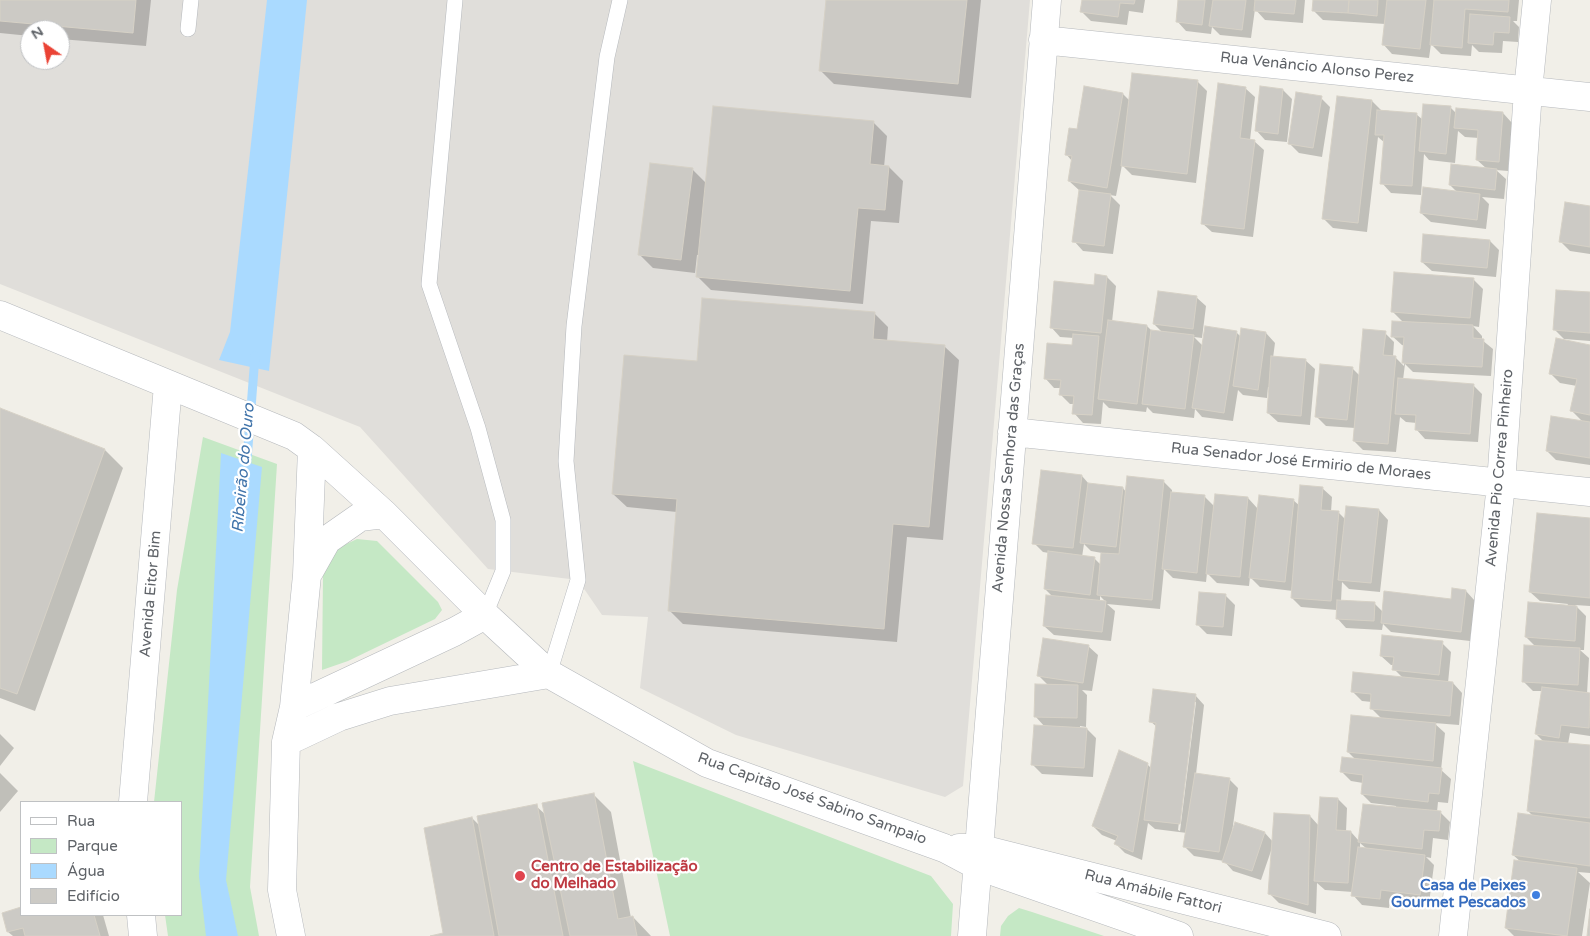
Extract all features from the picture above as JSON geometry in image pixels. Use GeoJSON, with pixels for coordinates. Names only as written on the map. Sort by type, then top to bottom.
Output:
{"type":"FeatureCollection","features":[{"type":"Feature","properties":{"kind":"street","name":"Avenida Nossa Senhora das Graças"},"geometry":{"type":"LineString","coordinates":[[972,936],[1047,0]]}},
{"type":"Feature","properties":{"kind":"street","name":"Avenida Pio Correa Pinheiro"},"geometry":{"type":"LineString","coordinates":[[1453,936],[1501,484],[1536,0]]}},
{"type":"Feature","properties":{"kind":"street","name":"Rua Venâncio Alonso Perez"},"geometry":{"type":"LineString","coordinates":[[1043,40],[1590,97]]}},
{"type":"Feature","properties":{"kind":"street"},"geometry":{"type":"LineString","coordinates":[[0,315],[168,386]]}},
{"type":"Feature","properties":{"kind":"street","name":"Rua Capitão José Sabino Sampaio"},"geometry":{"type":"LineString","coordinates":[[168,386],[303,442],[384,514],[484,615],[549,674],[707,763],[944,848],[978,857],[1180,936]]}},
{"type":"Feature","properties":{"kind":"street","name":"Avenida Eitor Bim"},"geometry":{"type":"LineString","coordinates":[[133,801],[168,386]]}},
{"type":"Feature","properties":{"kind":"street","name":"Rua Senador José Ermirio de Moraes"},"geometry":{"type":"LineString","coordinates":[[1012,432],[1590,492]]}},
{"type":"Feature","properties":{"kind":"street"},"geometry":{"type":"LineString","coordinates":[[291,936],[282,890],[286,742],[294,707],[307,575],[303,442]]}},
{"type":"Feature","properties":{"kind":"street"},"geometry":{"type":"LineString","coordinates":[[307,575],[327,540],[360,517],[384,514]]}},
{"type":"Feature","properties":{"kind":"street"},"geometry":{"type":"LineString","coordinates":[[294,707],[454,632],[484,615]]}},
{"type":"Feature","properties":{"kind":"street"},"geometry":{"type":"LineString","coordinates":[[286,742],[339,716],[390,701],[549,674]]}},
{"type":"Feature","properties":{"kind":"street","name":"Rua Amábile Fattori"},"geometry":{"type":"LineString","coordinates":[[978,857],[1327,936]]}},
{"type":"Feature","properties":{"kind":"street"},"geometry":{"type":"LineString","coordinates":[[141,916],[143,936]]}},
{"type":"Feature","properties":{"kind":"lane"},"geometry":{"type":"LineString","coordinates":[[188,29],[191,0]]}},
{"type":"Feature","properties":{"kind":"lane"},"geometry":{"type":"LineString","coordinates":[[455,0],[429,284],[478,428],[503,520],[503,571],[484,615]]}},
{"type":"Feature","properties":{"kind":"lane"},"geometry":{"type":"LineString","coordinates":[[549,674],[578,580],[566,461],[574,326],[606,57],[620,0]]}},
{"type":"Feature","properties":{"kind":"shaded area"},"geometry":{"type":"Polygon","coordinates":[[[0,0],[1030,0],[963,786],[945,797],[736,735],[640,688],[648,617],[602,615],[578,580],[488,569],[360,427],[0,284],[0,0]]]}},
{"type":"Feature","properties":{"kind":"green space"},"geometry":{"type":"Polygon","coordinates":[[[203,437],[277,464],[250,887],[259,936],[168,936],[165,916],[182,916],[182,801],[154,801],[177,590],[203,437]]]}},
{"type":"Feature","properties":{"kind":"green space"},"geometry":{"type":"Polygon","coordinates":[[[357,539],[377,541],[438,602],[442,610],[435,619],[348,661],[322,670],[323,576],[327,559],[340,547],[357,539]]]}},
{"type":"Feature","properties":{"kind":"green space"},"geometry":{"type":"Polygon","coordinates":[[[633,761],[931,876],[953,904],[951,936],[670,936],[633,761]]]}},
{"type":"Feature","properties":{"kind":"green space"},"geometry":{"type":"Polygon","coordinates":[[[1019,908],[1104,936],[1000,936],[1001,926],[1008,916],[1019,908]]]}},
{"type":"Feature","properties":{"kind":"water"},"geometry":{"type":"Polygon","coordinates":[[[267,0],[307,0],[269,371],[219,360],[230,332],[267,0]]]}},
{"type":"Feature","properties":{"kind":"water"},"geometry":{"type":"Polygon","coordinates":[[[221,453],[262,467],[226,880],[238,936],[206,936],[199,876],[221,453]]]}},
{"type":"Feature","properties":{"kind":"building"},"geometry":{"type":"Polygon","coordinates":[[[0,0],[136,0],[133,33],[70,27],[70,20],[20,20],[20,23],[0,21],[0,0]]]}},
{"type":"Feature","properties":{"kind":"building"},"geometry":{"type":"Polygon","coordinates":[[[826,0],[967,0],[958,84],[819,71],[826,0]]]}},
{"type":"Feature","properties":{"kind":"building"},"geometry":{"type":"Polygon","coordinates":[[[1082,0],[1135,0],[1134,4],[1120,3],[1118,17],[1080,12],[1082,0]]]}},
{"type":"Feature","properties":{"kind":"building"},"geometry":{"type":"Polygon","coordinates":[[[1178,0],[1205,0],[1202,25],[1176,22],[1178,0]]]}},
{"type":"Feature","properties":{"kind":"building"},"geometry":{"type":"Polygon","coordinates":[[[1213,0],[1246,0],[1242,30],[1209,26],[1213,0]]]}},
{"type":"Feature","properties":{"kind":"building"},"geometry":{"type":"Polygon","coordinates":[[[1255,0],[1296,0],[1294,14],[1254,11],[1255,0]]]}},
{"type":"Feature","properties":{"kind":"building"},"geometry":{"type":"Polygon","coordinates":[[[1313,0],[1349,0],[1348,13],[1312,11],[1313,0]]]}},
{"type":"Feature","properties":{"kind":"building"},"geometry":{"type":"Polygon","coordinates":[[[1349,0],[1378,0],[1377,16],[1348,13],[1349,0]]]}},
{"type":"Feature","properties":{"kind":"building"},"geometry":{"type":"Polygon","coordinates":[[[1387,0],[1426,0],[1420,49],[1382,45],[1387,0]]]}},
{"type":"Feature","properties":{"kind":"building"},"geometry":{"type":"Polygon","coordinates":[[[1434,0],[1509,0],[1508,12],[1465,9],[1462,48],[1430,45],[1434,0]]]}},
{"type":"Feature","properties":{"kind":"building"},"geometry":{"type":"Polygon","coordinates":[[[1470,14],[1510,17],[1509,33],[1494,32],[1493,45],[1468,43],[1470,14]]]}},
{"type":"Feature","properties":{"kind":"building"},"geometry":{"type":"Polygon","coordinates":[[[1132,73],[1198,80],[1187,174],[1121,166],[1132,73]]]}},
{"type":"Feature","properties":{"kind":"building"},"geometry":{"type":"Polygon","coordinates":[[[1218,83],[1246,87],[1240,138],[1255,140],[1244,229],[1201,224],[1218,83]]]}},
{"type":"Feature","properties":{"kind":"building"},"geometry":{"type":"Polygon","coordinates":[[[1084,86],[1123,93],[1107,188],[1068,181],[1072,156],[1065,155],[1069,128],[1077,129],[1084,86]]]}},
{"type":"Feature","properties":{"kind":"building"},"geometry":{"type":"Polygon","coordinates":[[[1260,86],[1283,89],[1278,134],[1255,131],[1260,86]]]}},
{"type":"Feature","properties":{"kind":"building"},"geometry":{"type":"Polygon","coordinates":[[[1296,92],[1322,96],[1313,148],[1288,144],[1296,92]]]}},
{"type":"Feature","properties":{"kind":"building"},"geometry":{"type":"Polygon","coordinates":[[[1337,96],[1372,100],[1358,223],[1322,219],[1337,96]]]}},
{"type":"Feature","properties":{"kind":"building"},"geometry":{"type":"Polygon","coordinates":[[[1423,104],[1451,106],[1446,154],[1419,151],[1423,104]]]}},
{"type":"Feature","properties":{"kind":"building"},"geometry":{"type":"Polygon","coordinates":[[[713,106],[874,121],[870,164],[889,166],[885,210],[858,208],[850,291],[696,277],[713,106]]]}},
{"type":"Feature","properties":{"kind":"building"},"geometry":{"type":"Polygon","coordinates":[[[1456,108],[1503,112],[1499,162],[1476,160],[1478,130],[1454,128],[1456,108]]]}},
{"type":"Feature","properties":{"kind":"building"},"geometry":{"type":"Polygon","coordinates":[[[1377,110],[1417,113],[1412,186],[1380,184],[1384,135],[1375,135],[1377,110]]]}},
{"type":"Feature","properties":{"kind":"building"},"geometry":{"type":"Polygon","coordinates":[[[650,163],[693,168],[681,260],[638,255],[650,163]]]}},
{"type":"Feature","properties":{"kind":"building"},"geometry":{"type":"Polygon","coordinates":[[[1451,164],[1497,169],[1495,190],[1449,185],[1451,164]]]}},
{"type":"Feature","properties":{"kind":"building"},"geometry":{"type":"Polygon","coordinates":[[[1423,187],[1480,194],[1477,220],[1420,213],[1423,187]]]}},
{"type":"Feature","properties":{"kind":"building"},"geometry":{"type":"Polygon","coordinates":[[[1079,190],[1111,194],[1104,246],[1072,242],[1079,190]]]}},
{"type":"Feature","properties":{"kind":"building"},"geometry":{"type":"Polygon","coordinates":[[[1565,202],[1590,206],[1590,247],[1559,242],[1565,202]]]}},
{"type":"Feature","properties":{"kind":"building"},"geometry":{"type":"Polygon","coordinates":[[[1423,234],[1490,240],[1487,268],[1421,262],[1423,234]]]}},
{"type":"Feature","properties":{"kind":"building"},"geometry":{"type":"Polygon","coordinates":[[[1394,272],[1474,278],[1470,318],[1391,312],[1394,272]]]}},
{"type":"Feature","properties":{"kind":"building"},"geometry":{"type":"Polygon","coordinates":[[[1095,274],[1107,276],[1101,333],[1050,328],[1054,281],[1094,285],[1095,274]]]}},
{"type":"Feature","properties":{"kind":"building"},"geometry":{"type":"Polygon","coordinates":[[[1556,290],[1590,292],[1590,333],[1553,330],[1556,290]]]}},
{"type":"Feature","properties":{"kind":"building"},"geometry":{"type":"Polygon","coordinates":[[[1158,291],[1197,296],[1193,329],[1153,324],[1158,291]]]}},
{"type":"Feature","properties":{"kind":"building"},"geometry":{"type":"Polygon","coordinates":[[[702,298],[875,312],[873,339],[945,345],[929,527],[893,524],[884,629],[668,611],[677,499],[612,494],[624,355],[697,361],[702,298]]]}},
{"type":"Feature","properties":{"kind":"building"},"geometry":{"type":"Polygon","coordinates":[[[1108,320],[1147,325],[1137,404],[1098,399],[1108,320]]]}},
{"type":"Feature","properties":{"kind":"building"},"geometry":{"type":"Polygon","coordinates":[[[1392,321],[1473,325],[1473,338],[1484,339],[1482,367],[1402,363],[1404,337],[1391,337],[1392,321]]]}},
{"type":"Feature","properties":{"kind":"building"},"geometry":{"type":"Polygon","coordinates":[[[1205,326],[1237,331],[1224,413],[1192,408],[1205,326]]]}},
{"type":"Feature","properties":{"kind":"building"},"geometry":{"type":"Polygon","coordinates":[[[1241,328],[1266,332],[1258,390],[1233,386],[1241,328]]]}},
{"type":"Feature","properties":{"kind":"building"},"geometry":{"type":"Polygon","coordinates":[[[1363,329],[1386,331],[1383,355],[1396,356],[1388,444],[1353,441],[1363,329]]]}},
{"type":"Feature","properties":{"kind":"building"},"geometry":{"type":"Polygon","coordinates":[[[1151,330],[1194,335],[1185,409],[1142,404],[1151,330]]]}},
{"type":"Feature","properties":{"kind":"building"},"geometry":{"type":"Polygon","coordinates":[[[1073,334],[1099,336],[1092,415],[1072,414],[1074,396],[1059,395],[1061,380],[1044,379],[1047,343],[1072,345],[1073,334]]]}},
{"type":"Feature","properties":{"kind":"building"},"geometry":{"type":"Polygon","coordinates":[[[1556,338],[1590,345],[1590,415],[1570,411],[1577,379],[1549,374],[1556,338]]]}},
{"type":"Feature","properties":{"kind":"building"},"geometry":{"type":"Polygon","coordinates":[[[1271,356],[1306,359],[1301,416],[1267,413],[1271,356]]]}},
{"type":"Feature","properties":{"kind":"building"},"geometry":{"type":"Polygon","coordinates":[[[1320,364],[1353,367],[1347,420],[1315,417],[1320,364]]]}},
{"type":"Feature","properties":{"kind":"building"},"geometry":{"type":"Polygon","coordinates":[[[1398,378],[1474,384],[1470,434],[1415,430],[1416,415],[1395,414],[1398,378]]]}},
{"type":"Feature","properties":{"kind":"building"},"geometry":{"type":"Polygon","coordinates":[[[0,408],[105,449],[17,694],[0,688],[0,408]]]}},
{"type":"Feature","properties":{"kind":"building"},"geometry":{"type":"Polygon","coordinates":[[[1551,416],[1590,422],[1590,458],[1546,451],[1551,416]]]}},
{"type":"Feature","properties":{"kind":"building"},"geometry":{"type":"Polygon","coordinates":[[[1041,470],[1082,475],[1073,548],[1032,544],[1041,470]]]}},
{"type":"Feature","properties":{"kind":"building"},"geometry":{"type":"Polygon","coordinates":[[[1127,476],[1164,480],[1152,600],[1097,595],[1101,553],[1119,554],[1127,476]]]}},
{"type":"Feature","properties":{"kind":"building"},"geometry":{"type":"Polygon","coordinates":[[[1088,483],[1123,487],[1116,547],[1080,543],[1088,483]]]}},
{"type":"Feature","properties":{"kind":"building"},"geometry":{"type":"Polygon","coordinates":[[[1300,485],[1323,487],[1321,510],[1339,511],[1331,601],[1291,598],[1300,485]]]}},
{"type":"Feature","properties":{"kind":"building"},"geometry":{"type":"Polygon","coordinates":[[[1171,492],[1205,495],[1197,573],[1162,569],[1171,492]]]}},
{"type":"Feature","properties":{"kind":"building"},"geometry":{"type":"Polygon","coordinates":[[[1215,494],[1248,497],[1240,577],[1206,574],[1215,494]]]}},
{"type":"Feature","properties":{"kind":"building"},"geometry":{"type":"Polygon","coordinates":[[[1259,495],[1294,499],[1285,582],[1249,578],[1259,495]]]}},
{"type":"Feature","properties":{"kind":"building"},"geometry":{"type":"Polygon","coordinates":[[[1346,506],[1379,509],[1371,583],[1338,580],[1346,506]]]}},
{"type":"Feature","properties":{"kind":"building"},"geometry":{"type":"Polygon","coordinates":[[[1537,513],[1590,518],[1590,598],[1529,592],[1537,513]]]}},
{"type":"Feature","properties":{"kind":"building"},"geometry":{"type":"Polygon","coordinates":[[[1048,551],[1095,557],[1090,595],[1044,589],[1048,551]]]}},
{"type":"Feature","properties":{"kind":"building"},"geometry":{"type":"Polygon","coordinates":[[[1452,588],[1466,590],[1461,632],[1381,623],[1384,591],[1451,599],[1452,588]]]}},
{"type":"Feature","properties":{"kind":"building"},"geometry":{"type":"Polygon","coordinates":[[[1199,592],[1226,594],[1223,627],[1196,625],[1199,592]]]}},
{"type":"Feature","properties":{"kind":"building"},"geometry":{"type":"Polygon","coordinates":[[[1046,595],[1106,601],[1102,632],[1043,626],[1046,595]]]}},
{"type":"Feature","properties":{"kind":"building"},"geometry":{"type":"Polygon","coordinates":[[[1337,600],[1375,602],[1374,621],[1336,619],[1337,600]]]}},
{"type":"Feature","properties":{"kind":"building"},"geometry":{"type":"Polygon","coordinates":[[[1528,602],[1577,606],[1575,641],[1525,637],[1528,602]]]}},
{"type":"Feature","properties":{"kind":"building"},"geometry":{"type":"Polygon","coordinates":[[[1382,635],[1443,641],[1439,675],[1392,670],[1394,657],[1380,656],[1382,635]]]}},
{"type":"Feature","properties":{"kind":"building"},"geometry":{"type":"Polygon","coordinates":[[[1043,638],[1089,645],[1083,683],[1037,676],[1043,638]]]}},
{"type":"Feature","properties":{"kind":"building"},"geometry":{"type":"Polygon","coordinates":[[[1524,645],[1580,648],[1578,685],[1522,682],[1524,645]]]}},
{"type":"Feature","properties":{"kind":"building"},"geometry":{"type":"Polygon","coordinates":[[[1353,672],[1453,682],[1450,716],[1370,709],[1371,694],[1351,692],[1353,672]]]}},
{"type":"Feature","properties":{"kind":"building"},"geometry":{"type":"Polygon","coordinates":[[[1035,684],[1078,685],[1077,718],[1034,717],[1035,684]]]}},
{"type":"Feature","properties":{"kind":"building"},"geometry":{"type":"Polygon","coordinates":[[[1542,687],[1590,693],[1589,728],[1561,725],[1559,738],[1535,734],[1542,687]]]}},
{"type":"Feature","properties":{"kind":"building"},"geometry":{"type":"Polygon","coordinates":[[[1153,689],[1196,694],[1180,824],[1144,820],[1156,723],[1149,722],[1153,689]]]}},
{"type":"Feature","properties":{"kind":"building"},"geometry":{"type":"Polygon","coordinates":[[[1351,715],[1436,723],[1433,761],[1347,752],[1351,715]]]}},
{"type":"Feature","properties":{"kind":"building"},"geometry":{"type":"Polygon","coordinates":[[[1034,725],[1087,728],[1084,768],[1031,765],[1034,725]]]}},
{"type":"Feature","properties":{"kind":"building"},"geometry":{"type":"Polygon","coordinates":[[[1535,740],[1590,745],[1590,818],[1527,811],[1535,740]]]}},
{"type":"Feature","properties":{"kind":"building"},"geometry":{"type":"Polygon","coordinates":[[[1119,750],[1148,763],[1133,852],[1114,844],[1118,836],[1092,826],[1119,750]]]}},
{"type":"Feature","properties":{"kind":"building"},"geometry":{"type":"Polygon","coordinates":[[[1342,757],[1442,768],[1439,794],[1429,793],[1428,802],[1361,794],[1363,775],[1340,772],[1342,757]]]}},
{"type":"Feature","properties":{"kind":"building"},"geometry":{"type":"Polygon","coordinates":[[[1195,773],[1230,778],[1219,852],[1183,847],[1195,773]]]}},
{"type":"Feature","properties":{"kind":"building","name":"Centro de Estabilização do Melhado"},"geometry":{"type":"Polygon","coordinates":[[[594,793],[618,919],[633,916],[637,936],[570,936],[542,803],[594,793]]]}},
{"type":"Feature","properties":{"kind":"building"},"geometry":{"type":"Polygon","coordinates":[[[1320,797],[1338,798],[1336,830],[1351,831],[1348,883],[1314,881],[1320,797]]]}},
{"type":"Feature","properties":{"kind":"building","name":"Centro de Estabilização do Melhado"},"geometry":{"type":"Polygon","coordinates":[[[537,804],[563,936],[499,936],[477,816],[537,804]]]}},
{"type":"Feature","properties":{"kind":"building"},"geometry":{"type":"Polygon","coordinates":[[[1363,804],[1441,811],[1439,831],[1424,830],[1422,849],[1358,842],[1363,804]]]}},
{"type":"Feature","properties":{"kind":"building"},"geometry":{"type":"Polygon","coordinates":[[[1274,813],[1310,815],[1308,905],[1268,894],[1274,813]]]}},
{"type":"Feature","properties":{"kind":"building"},"geometry":{"type":"Polygon","coordinates":[[[1518,813],[1590,823],[1590,866],[1512,855],[1518,813]]]}},
{"type":"Feature","properties":{"kind":"building","name":"Centro de Estabilização do Melhado"},"geometry":{"type":"Polygon","coordinates":[[[472,817],[494,936],[430,936],[443,933],[424,828],[472,817]]]}},
{"type":"Feature","properties":{"kind":"building"},"geometry":{"type":"Polygon","coordinates":[[[1235,822],[1265,832],[1252,871],[1222,862],[1235,822]]]}},
{"type":"Feature","properties":{"kind":"building"},"geometry":{"type":"Polygon","coordinates":[[[1358,847],[1425,855],[1420,895],[1381,890],[1380,899],[1351,896],[1358,847]]]}},
{"type":"Feature","properties":{"kind":"building"},"geometry":{"type":"Polygon","coordinates":[[[1514,860],[1577,868],[1567,936],[1505,928],[1514,860]]]}},
{"type":"Feature","properties":{"kind":"building"},"geometry":{"type":"Polygon","coordinates":[[[20,907],[20,916],[94,916],[100,936],[25,936],[23,928],[7,932],[2,913],[20,907]]]}},
{"type":"Feature","properties":{"kind":"building"},"geometry":{"type":"Polygon","coordinates":[[[1590,909],[1590,936],[1587,936],[1590,909]]]}},
{"type":"Feature","properties":{"kind":"waterway","name":"Ribeirão do Ouro"},"geometry":{"type":"LineString","coordinates":[[246,473],[255,356]]}},
{"type":"Feature","properties":{"kind":"place","name":"Centro de Estabilização do Melhado"},"geometry":{"type":"Point","coordinates":[520,876]}},
{"type":"Feature","properties":{"kind":"place","name":"Casa de Peixes Gourmet Pescados"},"geometry":{"type":"Point","coordinates":[1536,895]}}]}
